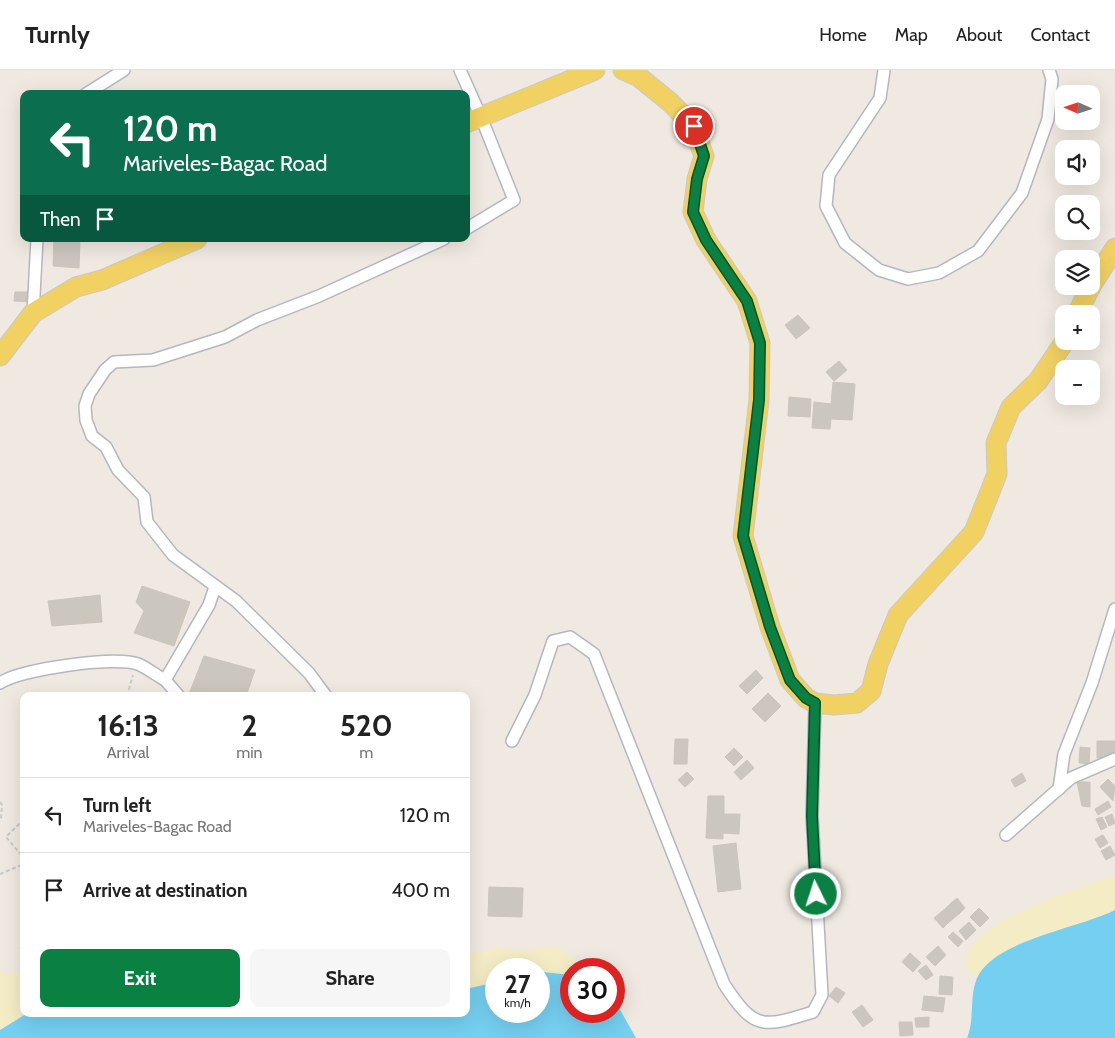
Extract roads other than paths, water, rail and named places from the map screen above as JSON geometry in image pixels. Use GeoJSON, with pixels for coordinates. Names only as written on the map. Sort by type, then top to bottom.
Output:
{"type":"FeatureCollection","features":[{"type":"Feature","properties":{"kind":"main road"},"geometry":{"type":"LineString","coordinates":[[474,120],[595,70]]}},
{"type":"Feature","properties":{"kind":"main road"},"geometry":{"type":"LineString","coordinates":[[623,70],[639,77],[672,103],[694,126],[704,156],[697,179],[693,212],[706,240],[747,301],[760,343],[759,400],[743,536],[770,627],[790,680],[806,698],[815,703],[834,705],[857,703],[871,691],[878,664],[898,615],[974,532],[998,474],[996,443],[1011,407],[1038,381],[1059,350]]}},
{"type":"Feature","properties":{"kind":"main road"},"geometry":{"type":"LineString","coordinates":[[0,356],[33,313],[76,287],[102,280],[190,242]]}},
{"type":"Feature","properties":{"kind":"main road"},"geometry":{"type":"LineString","coordinates":[[1100,272],[1115,248]]}},
{"type":"Feature","properties":{"kind":"street"},"geometry":{"type":"LineString","coordinates":[[92,90],[124,70]]}},
{"type":"Feature","properties":{"kind":"street"},"geometry":{"type":"LineString","coordinates":[[460,70],[466,90]]}},
{"type":"Feature","properties":{"kind":"street"},"geometry":{"type":"LineString","coordinates":[[884,70],[880,98],[829,175],[826,206],[845,243],[879,270],[908,279],[939,273],[978,252],[1022,193],[1048,119],[1052,79],[1049,70]]}},
{"type":"Feature","properties":{"kind":"street"},"geometry":{"type":"LineString","coordinates":[[470,106],[474,120],[514,200],[470,227]]}},
{"type":"Feature","properties":{"kind":"street"},"geometry":{"type":"LineString","coordinates":[[33,313],[38,242]]}},
{"type":"Feature","properties":{"kind":"street"},"geometry":{"type":"LineString","coordinates":[[323,692],[310,673],[236,600],[215,587],[173,555],[157,536],[147,522],[144,497],[118,470],[106,447],[92,436],[86,420],[85,406],[96,382],[114,362],[152,360],[225,337],[257,320],[319,296],[437,242]]}},
{"type":"Feature","properties":{"kind":"street"},"geometry":{"type":"LineString","coordinates":[[165,680],[209,606],[215,587]]}},
{"type":"Feature","properties":{"kind":"street"},"geometry":{"type":"LineString","coordinates":[[1059,789],[1064,754],[1092,683],[1115,610]]}},
{"type":"Feature","properties":{"kind":"street"},"geometry":{"type":"LineString","coordinates":[[512,742],[535,695],[553,641],[570,637],[594,654],[724,984],[741,1010],[756,1021],[777,1024],[812,1012],[822,995],[812,816],[815,703]]}},
{"type":"Feature","properties":{"kind":"street"},"geometry":{"type":"LineString","coordinates":[[0,683],[46,668],[93,663],[137,664],[165,680],[176,692]]}},
{"type":"Feature","properties":{"kind":"street"},"geometry":{"type":"LineString","coordinates":[[1006,835],[1071,778],[1115,759]]}},
{"type":"Feature","properties":{"kind":"water"},"geometry":{"type":"Polygon","coordinates":[[[1115,910],[1115,1038],[967,1038],[971,1023],[975,985],[977,978],[986,965],[1001,954],[1039,936],[1100,917],[1115,910]]]}},
{"type":"Feature","properties":{"kind":"water"},"geometry":{"type":"Polygon","coordinates":[[[550,973],[560,974],[560,1023],[625,1023],[625,1018],[636,1038],[0,1038],[0,1030],[21,1017],[470,1017],[470,988],[485,985],[485,1023],[550,1023],[550,973]]]}}]}
